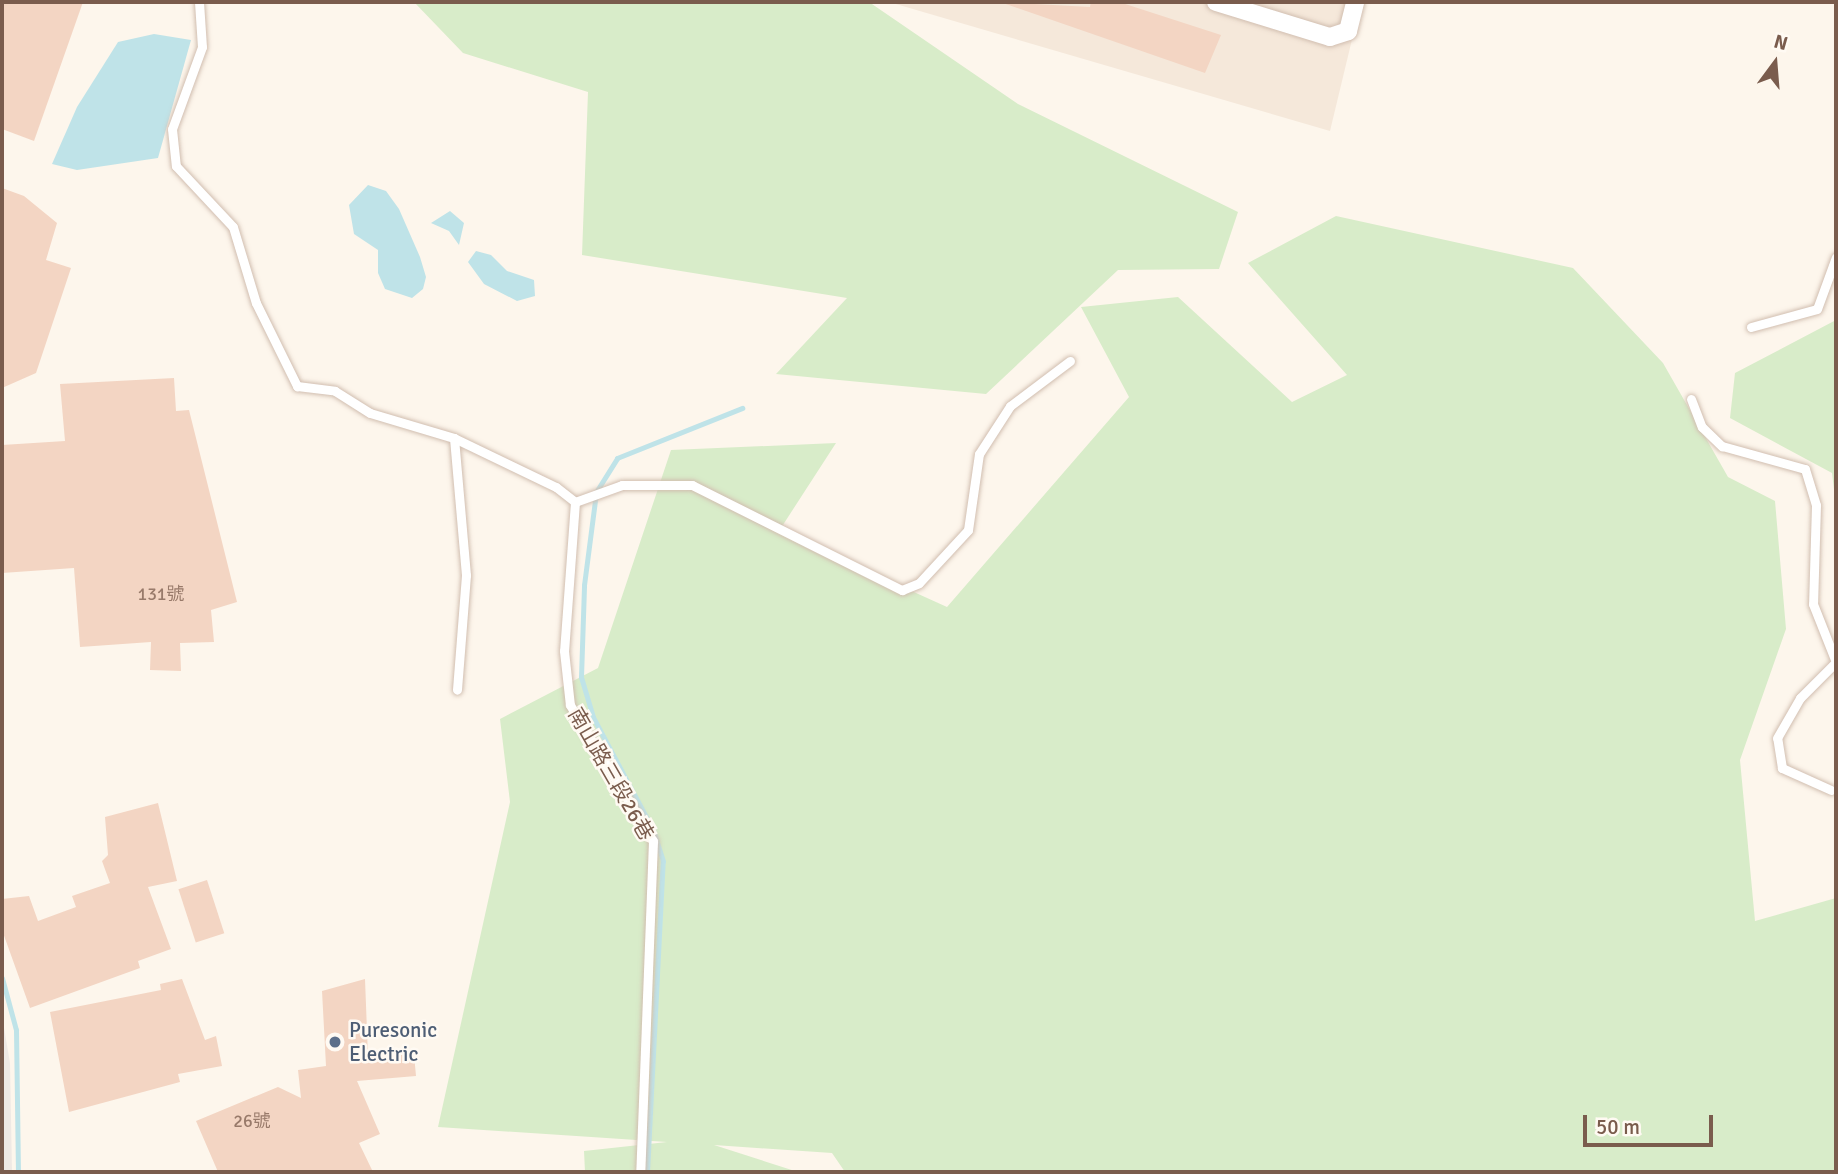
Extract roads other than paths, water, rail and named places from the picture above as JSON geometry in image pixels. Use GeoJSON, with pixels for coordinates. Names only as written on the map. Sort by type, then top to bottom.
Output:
{"type":"FeatureCollection","features":[{"type":"Feature","properties":{"kind":"street"},"geometry":{"type":"LineString","coordinates":[[1216,2],[1331,37],[1348,31],[1355,2]]}},
{"type":"Feature","properties":{"kind":"lane"},"geometry":{"type":"LineString","coordinates":[[199,2],[202,47],[172,129],[176,166],[233,227],[256,303],[297,386],[335,391],[370,413],[454,438],[556,488],[575,502],[622,485],[692,485],[902,590],[919,583],[968,530],[979,454],[1010,406],[1070,361]]}},
{"type":"Feature","properties":{"kind":"lane"},"geometry":{"type":"LineString","coordinates":[[1751,327],[1816,309],[1836,257]]}},
{"type":"Feature","properties":{"kind":"lane"},"geometry":{"type":"LineString","coordinates":[[1691,399],[1703,427],[1722,446],[1805,469],[1816,505],[1813,604],[1836,662],[1800,698],[1777,738],[1782,768],[1831,790]]}},
{"type":"Feature","properties":{"kind":"lane"},"geometry":{"type":"LineString","coordinates":[[454,438],[466,575],[457,690]]}},
{"type":"Feature","properties":{"kind":"lane","name":"南山路三段26巷"},"geometry":{"type":"LineString","coordinates":[[575,502],[564,651],[570,705],[653,841],[640,1172]]}},
{"type":"Feature","properties":{"kind":"water"},"geometry":{"type":"Polygon","coordinates":[[[154,34],[191,40],[158,158],[77,170],[52,164],[77,107],[118,42],[154,34]]]}},
{"type":"Feature","properties":{"kind":"water"},"geometry":{"type":"Polygon","coordinates":[[[368,185],[386,191],[399,209],[420,257],[426,277],[423,289],[412,298],[385,289],[378,273],[378,250],[354,234],[349,205],[368,185]]]}},
{"type":"Feature","properties":{"kind":"water"},"geometry":{"type":"Polygon","coordinates":[[[450,211],[464,223],[459,245],[449,231],[431,223],[450,211]]]}},
{"type":"Feature","properties":{"kind":"water"},"geometry":{"type":"Polygon","coordinates":[[[476,251],[491,255],[507,271],[534,280],[535,296],[517,301],[484,284],[468,262],[476,251]]]}},
{"type":"Feature","properties":{"kind":"waterway"},"geometry":{"type":"LineString","coordinates":[[647,1172],[663,861],[653,830],[593,717],[581,677],[584,585],[596,492],[617,458],[742,408]]}},
{"type":"Feature","properties":{"kind":"waterway"},"geometry":{"type":"LineString","coordinates":[[2,978],[16,1030],[18,1170]]}},
{"type":"Feature","properties":{"kind":"place","name":"Puresonic Electric"},"geometry":{"type":"Point","coordinates":[335,1042]}}]}
